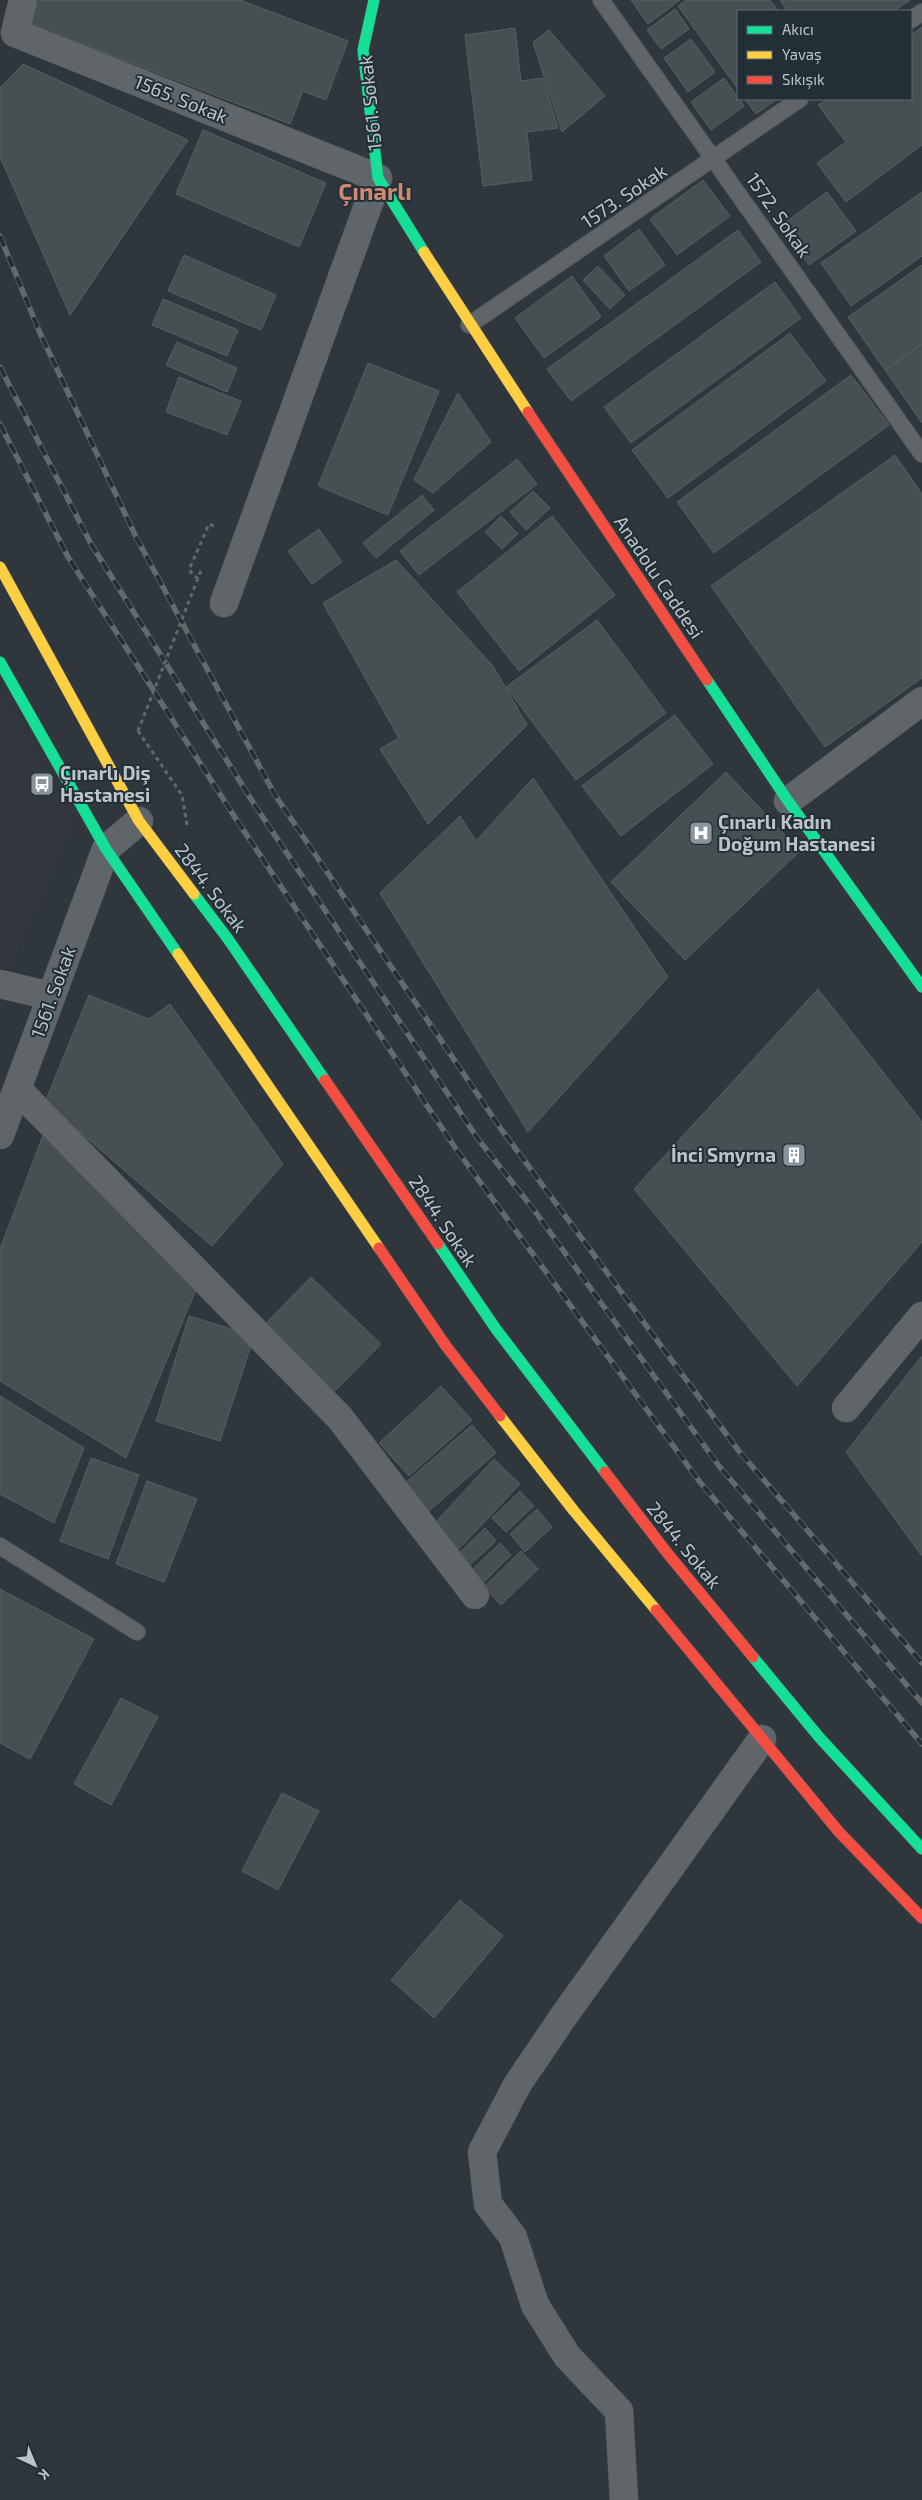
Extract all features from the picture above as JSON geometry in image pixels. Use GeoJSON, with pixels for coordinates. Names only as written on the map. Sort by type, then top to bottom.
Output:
{"type":"FeatureCollection","features":[{"type":"Feature","properties":{"kind":"main road","name":"1561. Sokak"},"geometry":{"type":"LineString","coordinates":[[374,0],[363,50],[378,178]]}},
{"type":"Feature","properties":{"kind":"main road","name":"Anadolu Caddesi"},"geometry":{"type":"LineString","coordinates":[[378,178],[469,325],[788,800],[922,987]]}},
{"type":"Feature","properties":{"kind":"main road","name":"2844. Sokak"},"geometry":{"type":"LineString","coordinates":[[0,567],[139,821],[228,939],[502,1337],[674,1562],[819,1737],[922,1849]]}},
{"type":"Feature","properties":{"kind":"main road"},"geometry":{"type":"LineString","coordinates":[[0,662],[106,848],[446,1346],[574,1512],[839,1832],[922,1918]]}},
{"type":"Feature","properties":{"kind":"street","name":"1565. Sokak"},"geometry":{"type":"LineString","coordinates":[[23,0],[15,33],[378,178]]}},
{"type":"Feature","properties":{"kind":"street"},"geometry":{"type":"LineString","coordinates":[[224,603],[378,178]]}},
{"type":"Feature","properties":{"kind":"street"},"geometry":{"type":"LineString","coordinates":[[788,800],[922,701]]}},
{"type":"Feature","properties":{"kind":"street"},"geometry":{"type":"LineString","coordinates":[[106,848],[139,821]]}},
{"type":"Feature","properties":{"kind":"street","name":"1561. Sokak"},"geometry":{"type":"LineString","coordinates":[[0,1135],[106,848]]}},
{"type":"Feature","properties":{"kind":"street"},"geometry":{"type":"LineString","coordinates":[[0,984],[52,996]]}},
{"type":"Feature","properties":{"kind":"street"},"geometry":{"type":"LineString","coordinates":[[17,1089],[340,1418],[476,1595]]}},
{"type":"Feature","properties":{"kind":"street"},"geometry":{"type":"LineString","coordinates":[[846,1408],[922,1316]]}},
{"type":"Feature","properties":{"kind":"street"},"geometry":{"type":"LineString","coordinates":[[624,2500],[619,2411],[567,2356],[535,2305],[513,2237],[488,2204],[482,2152],[517,2086],[563,2017],[762,1739]]}},
{"type":"Feature","properties":{"kind":"lane","name":"1572. Sokak"},"geometry":{"type":"LineString","coordinates":[[601,0],[922,454]]}},
{"type":"Feature","properties":{"kind":"lane","name":"1573. Sokak"},"geometry":{"type":"LineString","coordinates":[[469,325],[715,159],[799,100]]}},
{"type":"Feature","properties":{"kind":"lane"},"geometry":{"type":"LineString","coordinates":[[0,1546],[137,1632]]}},
{"type":"Feature","properties":{"kind":"path"},"geometry":{"type":"LineString","coordinates":[[188,570],[209,524],[219,528],[215,536]]}},
{"type":"Feature","properties":{"kind":"path"},"geometry":{"type":"LineString","coordinates":[[182,795],[138,731],[205,560]]}},
{"type":"Feature","properties":{"kind":"shaded area"},"geometry":{"type":"Polygon","coordinates":[[[0,691],[75,823],[9,969],[0,967],[0,691]]]}},
{"type":"Feature","properties":{"kind":"building"},"geometry":{"type":"Polygon","coordinates":[[[39,0],[240,0],[348,41],[326,100],[303,91],[290,124],[30,24],[39,0]]]}},
{"type":"Feature","properties":{"kind":"building"},"geometry":{"type":"Polygon","coordinates":[[[631,0],[680,0],[648,24],[631,0]]]}},
{"type":"Feature","properties":{"kind":"building"},"geometry":{"type":"Polygon","coordinates":[[[686,0],[770,0],[777,10],[737,10],[737,88],[678,6],[686,0]]]}},
{"type":"Feature","properties":{"kind":"building"},"geometry":{"type":"Polygon","coordinates":[[[780,0],[910,0],[895,10],[786,10],[780,0]]]}},
{"type":"Feature","properties":{"kind":"building"},"geometry":{"type":"Polygon","coordinates":[[[675,9],[689,29],[661,49],[647,30],[675,9]]]}},
{"type":"Feature","properties":{"kind":"building"},"geometry":{"type":"Polygon","coordinates":[[[922,27],[922,145],[846,202],[817,163],[846,142],[818,105],[826,100],[912,100],[912,34],[922,27]]]}},
{"type":"Feature","properties":{"kind":"building"},"geometry":{"type":"Polygon","coordinates":[[[515,28],[521,81],[543,78],[558,128],[527,132],[532,180],[483,186],[465,35],[515,28]]]}},
{"type":"Feature","properties":{"kind":"building"},"geometry":{"type":"Polygon","coordinates":[[[549,30],[605,96],[562,132],[533,42],[549,30]]]}},
{"type":"Feature","properties":{"kind":"building"},"geometry":{"type":"Polygon","coordinates":[[[691,39],[715,72],[688,92],[664,58],[691,39]]]}},
{"type":"Feature","properties":{"kind":"building"},"geometry":{"type":"Polygon","coordinates":[[[23,64],[188,140],[70,315],[0,157],[0,88],[23,64]]]}},
{"type":"Feature","properties":{"kind":"building"},"geometry":{"type":"Polygon","coordinates":[[[724,78],[737,96],[737,100],[740,100],[744,106],[711,130],[691,102],[724,78]]]}},
{"type":"Feature","properties":{"kind":"building"},"geometry":{"type":"Polygon","coordinates":[[[746,100],[776,100],[756,114],[746,100]]]}},
{"type":"Feature","properties":{"kind":"building"},"geometry":{"type":"Polygon","coordinates":[[[203,130],[326,183],[299,247],[176,194],[203,130]]]}},
{"type":"Feature","properties":{"kind":"building"},"geometry":{"type":"Polygon","coordinates":[[[703,180],[730,216],[677,255],[650,219],[703,180]]]}},
{"type":"Feature","properties":{"kind":"building"},"geometry":{"type":"Polygon","coordinates":[[[827,192],[856,231],[809,265],[780,226],[827,192]]]}},
{"type":"Feature","properties":{"kind":"building"},"geometry":{"type":"Polygon","coordinates":[[[922,192],[922,256],[851,306],[821,263],[922,192]]]}},
{"type":"Feature","properties":{"kind":"building"},"geometry":{"type":"Polygon","coordinates":[[[639,229],[665,265],[629,291],[604,256],[639,229]]]}},
{"type":"Feature","properties":{"kind":"building"},"geometry":{"type":"Polygon","coordinates":[[[738,230],[761,262],[571,401],[547,369],[738,230]]]}},
{"type":"Feature","properties":{"kind":"building"},"geometry":{"type":"Polygon","coordinates":[[[184,255],[276,295],[261,330],[168,291],[184,255]]]}},
{"type":"Feature","properties":{"kind":"building"},"geometry":{"type":"Polygon","coordinates":[[[922,265],[922,344],[885,370],[848,317],[922,265]]]}},
{"type":"Feature","properties":{"kind":"building"},"geometry":{"type":"Polygon","coordinates":[[[598,266],[625,295],[610,309],[583,280],[598,266]]]}},
{"type":"Feature","properties":{"kind":"building"},"geometry":{"type":"Polygon","coordinates":[[[572,276],[601,317],[544,358],[515,318],[572,276]]]}},
{"type":"Feature","properties":{"kind":"building"},"geometry":{"type":"Polygon","coordinates":[[[775,282],[801,318],[631,443],[604,407],[775,282]]]}},
{"type":"Feature","properties":{"kind":"building"},"geometry":{"type":"Polygon","coordinates":[[[163,299],[238,330],[227,356],[152,325],[163,299]]]}},
{"type":"Feature","properties":{"kind":"building"},"geometry":{"type":"Polygon","coordinates":[[[790,333],[826,381],[668,498],[632,450],[790,333]]]}},
{"type":"Feature","properties":{"kind":"building"},"geometry":{"type":"Polygon","coordinates":[[[177,342],[237,368],[227,392],[166,365],[177,342]]]}},
{"type":"Feature","properties":{"kind":"building"},"geometry":{"type":"Polygon","coordinates":[[[922,344],[922,423],[885,370],[922,344]]]}},
{"type":"Feature","properties":{"kind":"building"},"geometry":{"type":"Polygon","coordinates":[[[368,363],[439,391],[388,515],[318,486],[368,363]]]}},
{"type":"Feature","properties":{"kind":"building"},"geometry":{"type":"Polygon","coordinates":[[[851,375],[889,425],[714,553],[677,502],[851,375]]]}},
{"type":"Feature","properties":{"kind":"building"},"geometry":{"type":"Polygon","coordinates":[[[179,377],[241,401],[227,435],[166,412],[179,377]]]}},
{"type":"Feature","properties":{"kind":"building"},"geometry":{"type":"Polygon","coordinates":[[[458,393],[491,442],[433,493],[414,480],[458,393]]]}},
{"type":"Feature","properties":{"kind":"building"},"geometry":{"type":"Polygon","coordinates":[[[895,455],[922,494],[922,678],[825,747],[711,586],[895,455]]]}},
{"type":"Feature","properties":{"kind":"building"},"geometry":{"type":"Polygon","coordinates":[[[517,459],[537,484],[419,575],[400,551],[517,459]]]}},
{"type":"Feature","properties":{"kind":"building"},"geometry":{"type":"Polygon","coordinates":[[[533,491],[550,508],[526,530],[510,512],[533,491]]]}},
{"type":"Feature","properties":{"kind":"building"},"geometry":{"type":"Polygon","coordinates":[[[422,495],[434,510],[376,558],[363,543],[422,495]]]}},
{"type":"Feature","properties":{"kind":"building"},"geometry":{"type":"Polygon","coordinates":[[[501,516],[518,534],[502,549],[485,532],[501,516]]]}},
{"type":"Feature","properties":{"kind":"building"},"geometry":{"type":"Polygon","coordinates":[[[552,516],[615,595],[519,671],[457,592],[552,516]]]}},
{"type":"Feature","properties":{"kind":"building"},"geometry":{"type":"Polygon","coordinates":[[[319,529],[342,562],[312,584],[288,551],[319,529]]]}},
{"type":"Feature","properties":{"kind":"building"},"geometry":{"type":"Polygon","coordinates":[[[396,560],[493,666],[527,725],[428,824],[380,749],[399,738],[323,603],[396,560]]]}},
{"type":"Feature","properties":{"kind":"building"},"geometry":{"type":"Polygon","coordinates":[[[597,620],[666,713],[576,780],[506,687],[597,620]]]}},
{"type":"Feature","properties":{"kind":"building"},"geometry":{"type":"Polygon","coordinates":[[[675,715],[713,764],[621,836],[582,786],[675,715]]]}},
{"type":"Feature","properties":{"kind":"building"},"geometry":{"type":"Polygon","coordinates":[[[726,772],[800,851],[685,960],[611,882],[726,772]]]}},
{"type":"Feature","properties":{"kind":"building"},"geometry":{"type":"Polygon","coordinates":[[[533,778],[668,977],[528,1132],[380,893],[460,816],[476,841],[533,778]]]}},
{"type":"Feature","properties":{"kind":"building","name":"İnci Smyrna"},"geometry":{"type":"Polygon","coordinates":[[[818,989],[922,1122],[922,1242],[797,1386],[634,1189],[818,989]]]}},
{"type":"Feature","properties":{"kind":"building"},"geometry":{"type":"Polygon","coordinates":[[[89,995],[149,1019],[170,1004],[283,1164],[212,1246],[45,1102],[89,995]]]}},
{"type":"Feature","properties":{"kind":"building"},"geometry":{"type":"Polygon","coordinates":[[[44,1133],[197,1287],[126,1458],[0,1381],[0,1249],[44,1133]]]}},
{"type":"Feature","properties":{"kind":"building"},"geometry":{"type":"Polygon","coordinates":[[[311,1277],[381,1344],[335,1391],[265,1324],[311,1277]]]}},
{"type":"Feature","properties":{"kind":"building"},"geometry":{"type":"Polygon","coordinates":[[[189,1316],[254,1336],[220,1441],[156,1421],[189,1316]]]}},
{"type":"Feature","properties":{"kind":"building"},"geometry":{"type":"Polygon","coordinates":[[[922,1356],[922,1556],[846,1452],[922,1356]]]}},
{"type":"Feature","properties":{"kind":"building"},"geometry":{"type":"Polygon","coordinates":[[[441,1386],[472,1420],[409,1476],[379,1443],[441,1386]]]}},
{"type":"Feature","properties":{"kind":"building"},"geometry":{"type":"Polygon","coordinates":[[[0,1396],[84,1448],[54,1523],[0,1494],[0,1396]]]}},
{"type":"Feature","properties":{"kind":"building"},"geometry":{"type":"Polygon","coordinates":[[[472,1425],[496,1453],[429,1511],[405,1483],[472,1425]]]}},
{"type":"Feature","properties":{"kind":"building"},"geometry":{"type":"Polygon","coordinates":[[[91,1458],[139,1475],[108,1559],[60,1541],[91,1458]]]}},
{"type":"Feature","properties":{"kind":"building"},"geometry":{"type":"Polygon","coordinates":[[[494,1459],[520,1484],[459,1549],[433,1525],[494,1459]]]}},
{"type":"Feature","properties":{"kind":"building"},"geometry":{"type":"Polygon","coordinates":[[[147,1481],[197,1499],[164,1582],[116,1564],[147,1481]]]}},
{"type":"Feature","properties":{"kind":"building"},"geometry":{"type":"Polygon","coordinates":[[[520,1491],[534,1506],[506,1532],[492,1518],[520,1491]]]}},
{"type":"Feature","properties":{"kind":"building"},"geometry":{"type":"Polygon","coordinates":[[[537,1509],[552,1527],[525,1552],[510,1534],[537,1509]]]}},
{"type":"Feature","properties":{"kind":"building"},"geometry":{"type":"Polygon","coordinates":[[[485,1528],[496,1541],[469,1566],[458,1554],[485,1528]]]}},
{"type":"Feature","properties":{"kind":"building"},"geometry":{"type":"Polygon","coordinates":[[[500,1543],[511,1555],[483,1583],[471,1571],[500,1543]]]}},
{"type":"Feature","properties":{"kind":"building"},"geometry":{"type":"Polygon","coordinates":[[[521,1551],[538,1569],[501,1605],[484,1587],[521,1551]]]}},
{"type":"Feature","properties":{"kind":"building"},"geometry":{"type":"Polygon","coordinates":[[[0,1589],[94,1639],[30,1759],[0,1743],[0,1589]]]}},
{"type":"Feature","properties":{"kind":"building"},"geometry":{"type":"Polygon","coordinates":[[[121,1698],[158,1717],[111,1805],[74,1784],[121,1698]]]}},
{"type":"Feature","properties":{"kind":"building"},"geometry":{"type":"Polygon","coordinates":[[[282,1793],[319,1811],[278,1890],[242,1871],[282,1793]]]}},
{"type":"Feature","properties":{"kind":"building"},"geometry":{"type":"Polygon","coordinates":[[[460,1900],[503,1936],[434,2018],[391,1980],[460,1900]]]}},
{"type":"Feature","properties":{"kind":"railway"},"geometry":{"type":"LineString","coordinates":[[0,236],[40,333],[136,537],[275,795],[501,1129],[738,1450],[922,1663]]}},
{"type":"Feature","properties":{"kind":"railway"},"geometry":{"type":"LineString","coordinates":[[0,367],[91,544],[256,807],[478,1139],[534,1210],[719,1466],[922,1703]]}},
{"type":"Feature","properties":{"kind":"railway"},"geometry":{"type":"LineString","coordinates":[[0,424],[68,557],[236,819],[456,1149],[699,1481],[922,1744]]}},
{"type":"Feature","properties":{"kind":"traffic: fast"},"geometry":{"type":"LineString","coordinates":[[374,0],[363,50],[378,178],[424,252]]}},
{"type":"Feature","properties":{"kind":"traffic: fast"},"geometry":{"type":"LineString","coordinates":[[0,662],[106,849],[178,954]]}},
{"type":"Feature","properties":{"kind":"traffic: fast"},"geometry":{"type":"LineString","coordinates":[[707,680],[788,801],[922,987]]}},
{"type":"Feature","properties":{"kind":"traffic: fast"},"geometry":{"type":"LineString","coordinates":[[194,894],[228,939],[325,1080]]}},
{"type":"Feature","properties":{"kind":"traffic: fast"},"geometry":{"type":"LineString","coordinates":[[438,1244],[496,1329],[605,1472]]}},
{"type":"Feature","properties":{"kind":"traffic: fast"},"geometry":{"type":"LineString","coordinates":[[753,1657],[819,1737],[922,1849]]}},
{"type":"Feature","properties":{"kind":"traffic: slow"},"geometry":{"type":"LineString","coordinates":[[424,252],[528,412]]}},
{"type":"Feature","properties":{"kind":"traffic: slow"},"geometry":{"type":"LineString","coordinates":[[0,567],[139,821],[194,894]]}},
{"type":"Feature","properties":{"kind":"traffic: slow"},"geometry":{"type":"LineString","coordinates":[[178,954],[379,1248]]}},
{"type":"Feature","properties":{"kind":"traffic: slow"},"geometry":{"type":"LineString","coordinates":[[500,1416],[574,1511],[656,1610]]}},
{"type":"Feature","properties":{"kind":"traffic: jam"},"geometry":{"type":"LineString","coordinates":[[528,412],[707,680]]}},
{"type":"Feature","properties":{"kind":"traffic: jam"},"geometry":{"type":"LineString","coordinates":[[325,1080],[438,1244]]}},
{"type":"Feature","properties":{"kind":"traffic: jam"},"geometry":{"type":"LineString","coordinates":[[379,1248],[446,1346],[500,1416]]}},
{"type":"Feature","properties":{"kind":"traffic: jam"},"geometry":{"type":"LineString","coordinates":[[605,1472],[668,1554],[753,1657]]}},
{"type":"Feature","properties":{"kind":"traffic: jam"},"geometry":{"type":"LineString","coordinates":[[656,1610],[839,1832],[922,1918]]}},
{"type":"Feature","properties":{"kind":"place","name":"Çınarlı Diş Hastanesi"},"geometry":{"type":"Point","coordinates":[42,784]}},
{"type":"Feature","properties":{"kind":"place","name":"Çınarlı Kadın Doğum Hastanesi"},"geometry":{"type":"Point","coordinates":[701,833]}},
{"type":"Feature","properties":{"kind":"place","name":"İnci Smyrna"},"geometry":{"type":"Point","coordinates":[794,1155]}},
{"type":"Feature","properties":{"kind":"district","name":"Çınarlı"},"geometry":{"type":"Point","coordinates":[375,192]}}]}
